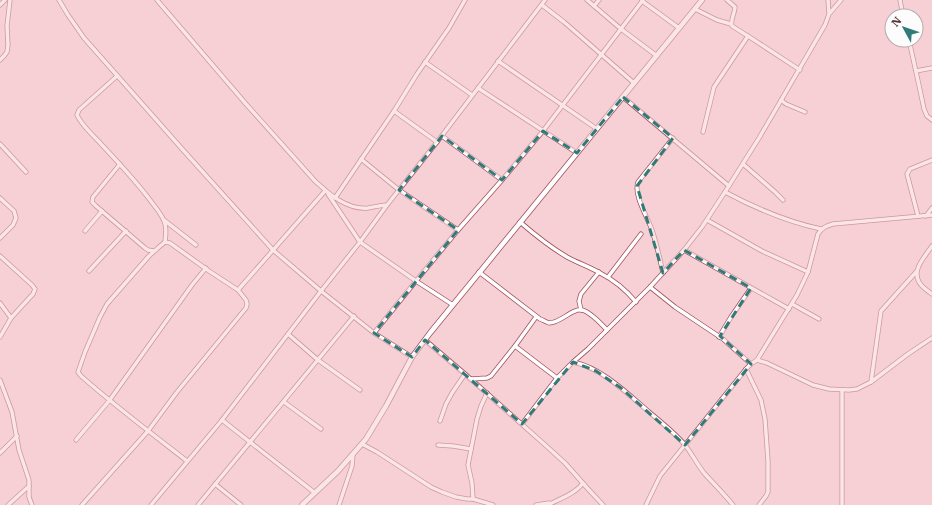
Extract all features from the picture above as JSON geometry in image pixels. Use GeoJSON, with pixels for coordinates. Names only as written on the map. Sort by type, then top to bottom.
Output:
{"type":"FeatureCollection","features":[{"type":"Feature","properties":{"kind":"street"},"geometry":{"type":"LineString","coordinates":[[0,5],[5,0]]}},
{"type":"Feature","properties":{"kind":"street"},"geometry":{"type":"LineString","coordinates":[[0,60],[7,52],[7,26],[10,0]]}},
{"type":"Feature","properties":{"kind":"street"},"geometry":{"type":"LineString","coordinates":[[59,0],[79,32],[273,250],[321,291],[374,333],[412,357]]}},
{"type":"Feature","properties":{"kind":"street"},"geometry":{"type":"LineString","coordinates":[[157,0],[256,115],[326,192],[360,242],[453,305]]}},
{"type":"Feature","properties":{"kind":"street"},"geometry":{"type":"LineString","coordinates":[[335,198],[449,28],[465,0]]}},
{"type":"Feature","properties":{"kind":"street"},"geometry":{"type":"LineString","coordinates":[[152,505],[222,420],[387,205],[442,136],[545,0]]}},
{"type":"Feature","properties":{"kind":"street"},"geometry":{"type":"LineString","coordinates":[[587,0],[621,29],[657,56]]}},
{"type":"Feature","properties":{"kind":"street"},"geometry":{"type":"LineString","coordinates":[[594,6],[599,0]]}},
{"type":"Feature","properties":{"kind":"street"},"geometry":{"type":"LineString","coordinates":[[374,333],[416,280],[543,131],[642,0],[679,28]]}},
{"type":"Feature","properties":{"kind":"street"},"geometry":{"type":"LineString","coordinates":[[302,505],[338,471],[362,444],[371,432],[412,357],[425,340],[702,0]]}},
{"type":"Feature","properties":{"kind":"street"},"geometry":{"type":"LineString","coordinates":[[727,0],[735,7],[731,24]]}},
{"type":"Feature","properties":{"kind":"street"},"geometry":{"type":"LineString","coordinates":[[828,0],[829,14]]}},
{"type":"Feature","properties":{"kind":"street"},"geometry":{"type":"LineString","coordinates":[[522,424],[557,378],[636,302],[684,250],[707,220],[800,70],[825,25],[829,14],[841,0]]}},
{"type":"Feature","properties":{"kind":"street"},"geometry":{"type":"LineString","coordinates":[[542,4],[634,83]]}},
{"type":"Feature","properties":{"kind":"street"},"geometry":{"type":"LineString","coordinates":[[695,9],[717,20],[731,24],[734,28],[800,70]]}},
{"type":"Feature","properties":{"kind":"street"},"geometry":{"type":"LineString","coordinates":[[703,132],[714,87],[748,36]]}},
{"type":"Feature","properties":{"kind":"street"},"geometry":{"type":"LineString","coordinates":[[911,48],[924,110],[927,116],[932,120]]}},
{"type":"Feature","properties":{"kind":"street"},"geometry":{"type":"LineString","coordinates":[[498,61],[596,129]]}},
{"type":"Feature","properties":{"kind":"street"},"geometry":{"type":"LineString","coordinates":[[425,62],[472,96]]}},
{"type":"Feature","properties":{"kind":"street"},"geometry":{"type":"LineString","coordinates":[[916,72],[932,68]]}},
{"type":"Feature","properties":{"kind":"street"},"geometry":{"type":"LineString","coordinates":[[117,76],[82,108],[77,114],[78,117],[140,186],[164,220],[196,245]]}},
{"type":"Feature","properties":{"kind":"street"},"geometry":{"type":"LineString","coordinates":[[478,88],[577,153]]}},
{"type":"Feature","properties":{"kind":"street"},"geometry":{"type":"LineString","coordinates":[[623,97],[674,138],[729,186]]}},
{"type":"Feature","properties":{"kind":"street"},"geometry":{"type":"LineString","coordinates":[[781,100],[786,104],[805,112]]}},
{"type":"Feature","properties":{"kind":"street"},"geometry":{"type":"LineString","coordinates":[[394,111],[437,142]]}},
{"type":"Feature","properties":{"kind":"street"},"geometry":{"type":"LineString","coordinates":[[442,136],[502,180]]}},
{"type":"Feature","properties":{"kind":"street"},"geometry":{"type":"LineString","coordinates":[[663,273],[653,232],[641,204],[637,186],[638,182],[674,138]]}},
{"type":"Feature","properties":{"kind":"street"},"geometry":{"type":"LineString","coordinates":[[0,144],[26,172]]}},
{"type":"Feature","properties":{"kind":"street"},"geometry":{"type":"LineString","coordinates":[[361,159],[399,190],[458,230]]}},
{"type":"Feature","properties":{"kind":"street"},"geometry":{"type":"LineString","coordinates":[[918,216],[907,174],[910,169],[932,160]]}},
{"type":"Feature","properties":{"kind":"street"},"geometry":{"type":"LineString","coordinates":[[120,164],[92,199],[94,204],[145,248],[154,251]]}},
{"type":"Feature","properties":{"kind":"street"},"geometry":{"type":"LineString","coordinates":[[743,164],[783,200]]}},
{"type":"Feature","properties":{"kind":"street"},"geometry":{"type":"LineString","coordinates":[[326,192],[341,202],[357,207],[367,208],[387,205]]}},
{"type":"Feature","properties":{"kind":"street"},"geometry":{"type":"LineString","coordinates":[[238,290],[326,192]]}},
{"type":"Feature","properties":{"kind":"street"},"geometry":{"type":"LineString","coordinates":[[725,192],[777,216],[821,229]]}},
{"type":"Feature","properties":{"kind":"street"},"geometry":{"type":"LineString","coordinates":[[0,198],[14,212],[16,218],[13,225],[0,238]]}},
{"type":"Feature","properties":{"kind":"street"},"geometry":{"type":"LineString","coordinates":[[926,216],[932,208]]}},
{"type":"Feature","properties":{"kind":"street"},"geometry":{"type":"LineString","coordinates":[[85,231],[102,211]]}},
{"type":"Feature","properties":{"kind":"street"},"geometry":{"type":"LineString","coordinates":[[646,505],[660,476],[746,369],[757,360],[792,304],[803,283],[808,272],[818,234],[821,229],[833,224],[932,215]]}},
{"type":"Feature","properties":{"kind":"street"},"geometry":{"type":"LineString","coordinates":[[164,220],[166,228],[165,242],[154,251],[130,277],[104,309],[85,352],[79,374],[109,401],[187,461]]}},
{"type":"Feature","properties":{"kind":"street"},"geometry":{"type":"LineString","coordinates":[[707,220],[762,251],[808,272]]}},
{"type":"Feature","properties":{"kind":"street"},"geometry":{"type":"LineString","coordinates":[[520,222],[546,243],[568,257],[608,277],[624,289],[636,302]]}},
{"type":"Feature","properties":{"kind":"street"},"geometry":{"type":"LineString","coordinates":[[89,271],[126,231]]}},
{"type":"Feature","properties":{"kind":"street"},"geometry":{"type":"LineString","coordinates":[[608,277],[641,234]]}},
{"type":"Feature","properties":{"kind":"street"},"geometry":{"type":"LineString","coordinates":[[82,505],[148,431],[176,392],[246,308],[246,300],[238,290],[170,243],[165,242]]}},
{"type":"Feature","properties":{"kind":"street"},"geometry":{"type":"LineString","coordinates":[[871,382],[881,311],[917,271],[921,262],[932,246]]}},
{"type":"Feature","properties":{"kind":"street"},"geometry":{"type":"LineString","coordinates":[[684,250],[789,309]]}},
{"type":"Feature","properties":{"kind":"street"},"geometry":{"type":"LineString","coordinates":[[0,256],[35,289],[34,294],[11,318],[0,337]]}},
{"type":"Feature","properties":{"kind":"street"},"geometry":{"type":"LineString","coordinates":[[76,440],[109,401],[192,285],[206,268]]}},
{"type":"Feature","properties":{"kind":"street"},"geometry":{"type":"LineString","coordinates":[[917,271],[916,275],[922,286],[932,294]]}},
{"type":"Feature","properties":{"kind":"street"},"geometry":{"type":"LineString","coordinates":[[479,272],[540,319],[550,323],[561,320],[577,310],[581,310],[594,317],[607,330]]}},
{"type":"Feature","properties":{"kind":"street"},"geometry":{"type":"LineString","coordinates":[[581,310],[579,301],[581,294],[599,272]]}},
{"type":"Feature","properties":{"kind":"street"},"geometry":{"type":"LineString","coordinates":[[650,287],[675,307],[719,337],[751,364]]}},
{"type":"Feature","properties":{"kind":"street"},"geometry":{"type":"LineString","coordinates":[[719,337],[751,288]]}},
{"type":"Feature","properties":{"kind":"street"},"geometry":{"type":"LineString","coordinates":[[0,303],[11,318]]}},
{"type":"Feature","properties":{"kind":"street"},"geometry":{"type":"LineString","coordinates":[[792,304],[819,319]]}},
{"type":"Feature","properties":{"kind":"street"},"geometry":{"type":"LineString","coordinates":[[198,505],[354,316]]}},
{"type":"Feature","properties":{"kind":"street"},"geometry":{"type":"LineString","coordinates":[[471,379],[488,378],[491,376],[536,317]]}},
{"type":"Feature","properties":{"kind":"street"},"geometry":{"type":"LineString","coordinates":[[288,334],[318,360],[360,390]]}},
{"type":"Feature","properties":{"kind":"street"},"geometry":{"type":"LineString","coordinates":[[757,360],[767,363],[814,385],[829,389],[857,389],[871,382],[932,338]]}},
{"type":"Feature","properties":{"kind":"street"},"geometry":{"type":"LineString","coordinates":[[425,340],[565,463],[603,505]]}},
{"type":"Feature","properties":{"kind":"street"},"geometry":{"type":"LineString","coordinates":[[515,346],[557,378]]}},
{"type":"Feature","properties":{"kind":"street"},"geometry":{"type":"LineString","coordinates":[[573,362],[596,370],[621,388],[669,429],[685,445],[704,473],[733,505]]}},
{"type":"Feature","properties":{"kind":"street"},"geometry":{"type":"LineString","coordinates":[[746,369],[761,400],[765,419],[768,461],[768,492],[759,505]]}},
{"type":"Feature","properties":{"kind":"street"},"geometry":{"type":"LineString","coordinates":[[440,421],[446,404],[465,374]]}},
{"type":"Feature","properties":{"kind":"street"},"geometry":{"type":"LineString","coordinates":[[0,380],[1,387],[12,412],[28,480],[29,497],[32,505]]}},
{"type":"Feature","properties":{"kind":"street"},"geometry":{"type":"LineString","coordinates":[[842,390],[842,505]]}},
{"type":"Feature","properties":{"kind":"street"},"geometry":{"type":"LineString","coordinates":[[473,499],[472,483],[468,468],[474,432],[481,406],[488,394]]}},
{"type":"Feature","properties":{"kind":"street"},"geometry":{"type":"LineString","coordinates":[[284,402],[321,429]]}},
{"type":"Feature","properties":{"kind":"street"},"geometry":{"type":"LineString","coordinates":[[222,420],[315,493]]}},
{"type":"Feature","properties":{"kind":"street"},"geometry":{"type":"LineString","coordinates":[[0,453],[17,436]]}},
{"type":"Feature","properties":{"kind":"street"},"geometry":{"type":"LineString","coordinates":[[362,444],[442,492],[456,497],[473,499],[493,505]]}},
{"type":"Feature","properties":{"kind":"street"},"geometry":{"type":"LineString","coordinates":[[438,445],[448,445],[471,450]]}},
{"type":"Feature","properties":{"kind":"street"},"geometry":{"type":"LineString","coordinates":[[339,505],[352,466],[353,454]]}},
{"type":"Feature","properties":{"kind":"street"},"geometry":{"type":"LineString","coordinates":[[548,505],[576,490],[583,483]]}},
{"type":"Feature","properties":{"kind":"street"},"geometry":{"type":"LineString","coordinates":[[215,484],[240,505]]}},
{"type":"Feature","properties":{"kind":"street"},"geometry":{"type":"LineString","coordinates":[[8,505],[29,486]]}},
{"type":"Feature","properties":{"kind":"street"},"geometry":{"type":"LineString","coordinates":[[536,505],[552,502]]}},
{"type":"Feature","properties":{"kind":"highlighted area"},"geometry":{"type":"Polygon","coordinates":[[[623,97],[673,138],[637,186],[663,273],[684,250],[751,288],[720,336],[751,364],[685,445],[621,388],[596,371],[573,362],[522,424],[425,340],[412,357],[374,333],[458,230],[399,190],[442,136],[502,180],[543,131],[577,153],[623,97]]]}}]}
